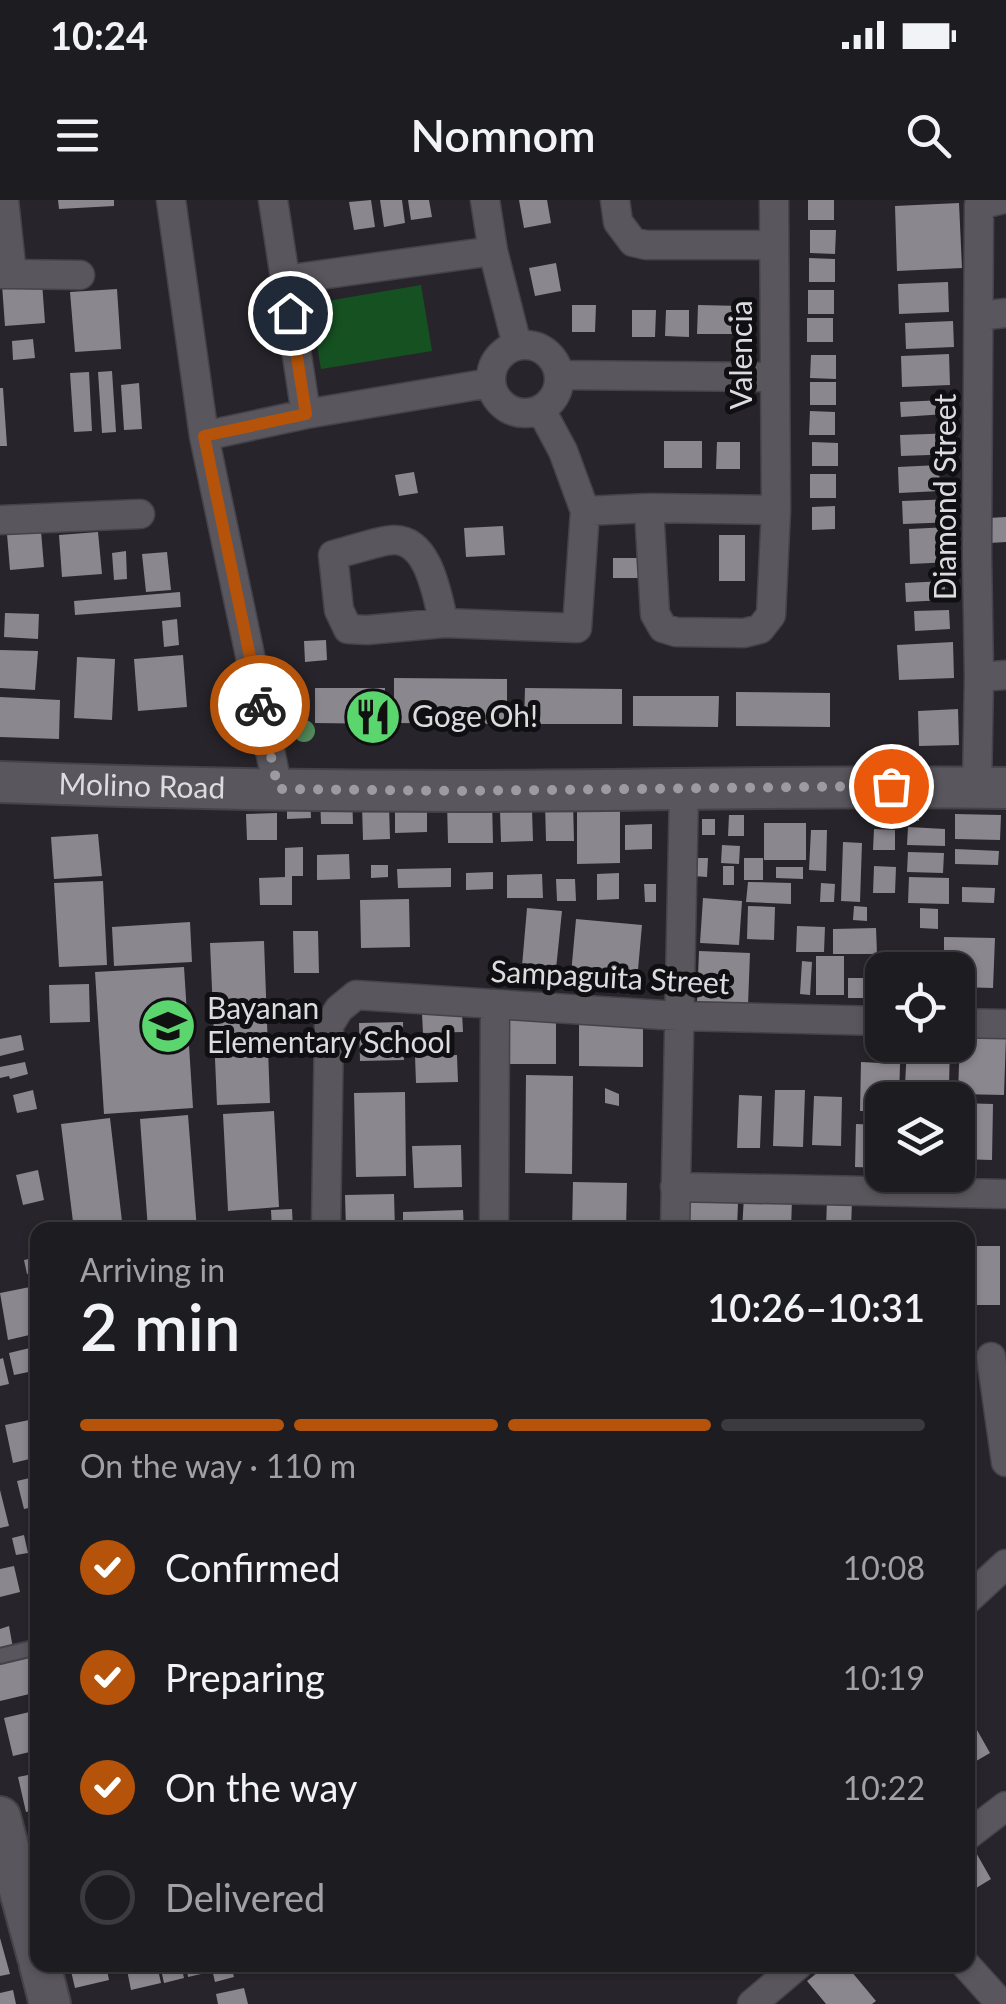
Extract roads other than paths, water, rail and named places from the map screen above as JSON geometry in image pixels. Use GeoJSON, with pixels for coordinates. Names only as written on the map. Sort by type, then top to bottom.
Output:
{"type":"FeatureCollection","features":[{"type":"Feature","properties":{"kind":"main road","name":"Molino Road"},"geometry":{"type":"LineString","coordinates":[[0,782],[148,788],[460,791],[991,788]]}},
{"type":"Feature","properties":{"kind":"main road"},"geometry":{"type":"LineString","coordinates":[[0,1817],[30,1928]]}},
{"type":"Feature","properties":{"kind":"main road"},"geometry":{"type":"LineString","coordinates":[[42,1972],[50,2004]]}},
{"type":"Feature","properties":{"kind":"street"},"geometry":{"type":"LineString","coordinates":[[4,200],[6,274],[80,276]]}},
{"type":"Feature","properties":{"kind":"street"},"geometry":{"type":"LineString","coordinates":[[171,200],[204,436],[278,789]]}},
{"type":"Feature","properties":{"kind":"street"},"geometry":{"type":"LineString","coordinates":[[272,200],[306,414]]}},
{"type":"Feature","properties":{"kind":"street"},"geometry":{"type":"LineString","coordinates":[[486,200],[492,251],[518,345]]}},
{"type":"Feature","properties":{"kind":"street"},"geometry":{"type":"LineString","coordinates":[[615,200],[618,222],[634,242],[774,245]]}},
{"type":"Feature","properties":{"kind":"street","name":"Valencia"},"geometry":{"type":"LineString","coordinates":[[649,508],[656,614],[663,628],[727,633],[760,629],[770,615],[776,510],[774,200]]}},
{"type":"Feature","properties":{"kind":"street","name":"Diamond Street"},"geometry":{"type":"LineString","coordinates":[[990,203],[992,314],[977,554],[992,676],[991,788]]}},
{"type":"Feature","properties":{"kind":"street"},"geometry":{"type":"LineString","coordinates":[[284,280],[492,251]]}},
{"type":"Feature","properties":{"kind":"street"},"geometry":{"type":"LineString","coordinates":[[518,345],[540,348],[550,354],[559,375],[555,396],[541,410],[522,414],[498,400],[490,382],[500,354],[518,345]]}},
{"type":"Feature","properties":{"kind":"street"},"geometry":{"type":"LineString","coordinates":[[559,375],[774,377]]}},
{"type":"Feature","properties":{"kind":"street"},"geometry":{"type":"LineString","coordinates":[[204,436],[490,382]]}},
{"type":"Feature","properties":{"kind":"street"},"geometry":{"type":"LineString","coordinates":[[444,623],[430,570],[416,548],[396,540],[333,556],[340,610],[348,629],[444,623],[577,628],[586,510],[563,450],[541,410]]}},
{"type":"Feature","properties":{"kind":"street"},"geometry":{"type":"LineString","coordinates":[[586,510],[776,510]]}},
{"type":"Feature","properties":{"kind":"street"},"geometry":{"type":"LineString","coordinates":[[0,520],[140,514]]}},
{"type":"Feature","properties":{"kind":"street"},"geometry":{"type":"LineString","coordinates":[[977,554],[1006,554]]}},
{"type":"Feature","properties":{"kind":"street"},"geometry":{"type":"LineString","coordinates":[[675,1222],[684,789]]}},
{"type":"Feature","properties":{"kind":"street","name":"Sampaguita Street"},"geometry":{"type":"LineString","coordinates":[[326,1222],[329,1025],[339,1009],[356,995],[678,1016],[865,1021]]}},
{"type":"Feature","properties":{"kind":"street"},"geometry":{"type":"LineString","coordinates":[[494,1222],[496,1004]]}},
{"type":"Feature","properties":{"kind":"street"},"geometry":{"type":"LineString","coordinates":[[975,1023],[1006,1024]]}},
{"type":"Feature","properties":{"kind":"street"},"geometry":{"type":"LineString","coordinates":[[675,1187],[1006,1194]]}},
{"type":"Feature","properties":{"kind":"street"},"geometry":{"type":"LineString","coordinates":[[988,1357],[1006,1462]]}},
{"type":"Feature","properties":{"kind":"street"},"geometry":{"type":"LineString","coordinates":[[975,1593],[1006,1564]]}},
{"type":"Feature","properties":{"kind":"street"},"geometry":{"type":"LineString","coordinates":[[975,1830],[1006,1806]]}},
{"type":"Feature","properties":{"kind":"street"},"geometry":{"type":"LineString","coordinates":[[752,2004],[790,1972]]}},
{"type":"Feature","properties":{"kind":"street"},"geometry":{"type":"LineString","coordinates":[[972,1972],[1001,2004]]}},
{"type":"Feature","properties":{"kind":"lane"},"geometry":{"type":"LineString","coordinates":[[0,1656],[30,1648]]}},
{"type":"Feature","properties":{"kind":"place","name":"Goge Oh!"},"geometry":{"type":"Point","coordinates":[373,717]}},
{"type":"Feature","properties":{"kind":"place","name":"Bayanan Elementary School"},"geometry":{"type":"Point","coordinates":[168,1026]}}]}
